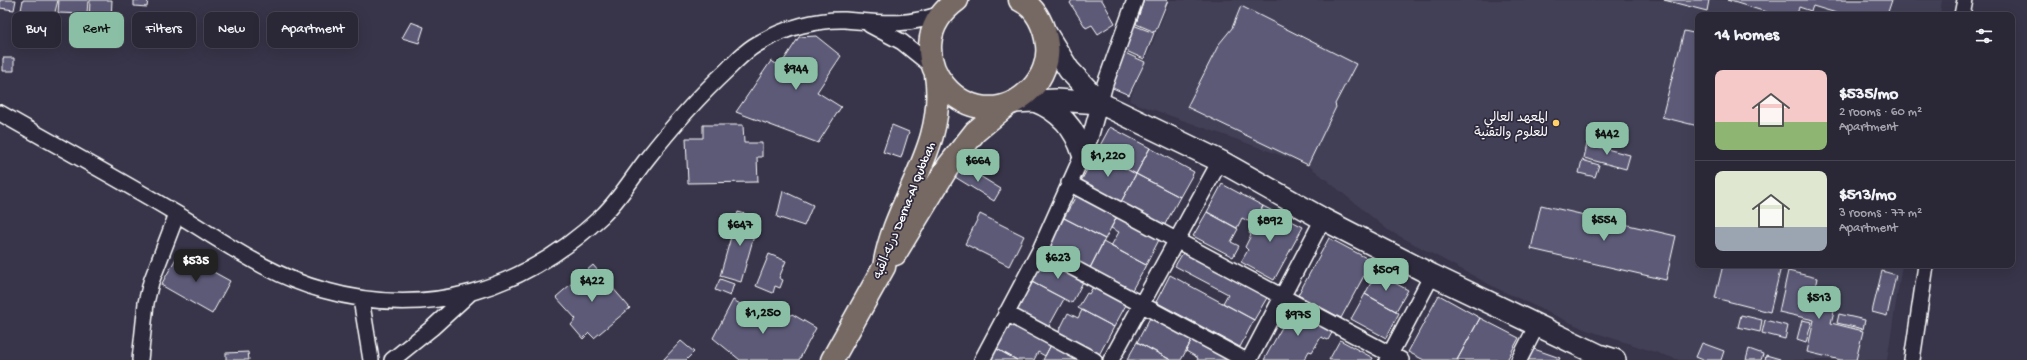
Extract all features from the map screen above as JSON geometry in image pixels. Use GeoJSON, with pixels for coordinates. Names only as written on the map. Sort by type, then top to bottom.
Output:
{"type":"FeatureCollection","features":[{"type":"Feature","properties":{"kind":"main road"},"geometry":{"type":"LineString","coordinates":[[1022,1],[1040,20],[1046,33],[1069,70],[1100,103]]}},
{"type":"Feature","properties":{"kind":"main road","name":"درنه-القبه Derna-Al Qubbah"},"geometry":{"type":"LineString","coordinates":[[832,360],[884,267],[886,253],[895,225],[933,134],[938,101],[930,53],[931,39],[935,25],[950,7]]}},
{"type":"Feature","properties":{"kind":"main road"},"geometry":{"type":"LineString","coordinates":[[884,267],[901,245],[948,165],[975,132],[1009,104],[1025,95],[1035,86],[1042,74],[1048,47],[1046,33]]}},
{"type":"Feature","properties":{"kind":"main road"},"geometry":{"type":"LineString","coordinates":[[934,71],[944,86],[954,96],[966,103],[979,107],[1034,101],[1077,101],[1100,103],[1220,161],[1323,219],[1604,358]]}},
{"type":"Feature","properties":{"kind":"main road"},"geometry":{"type":"LineString","coordinates":[[1034,101],[1053,109],[1068,123],[1077,138],[1083,154]]}},
{"type":"Feature","properties":{"kind":"street"},"geometry":{"type":"LineString","coordinates":[[982,360],[1040,250],[1083,154],[1094,127],[1105,84],[1135,0]]}},
{"type":"Feature","properties":{"kind":"street"},"geometry":{"type":"LineString","coordinates":[[1963,12],[1965,0]]}},
{"type":"Feature","properties":{"kind":"street"},"geometry":{"type":"LineString","coordinates":[[0,113],[177,214],[230,248],[290,277],[322,290],[362,298],[398,302],[419,301],[469,294],[505,281],[540,264],[575,240],[605,214],[698,97],[758,42],[788,30],[816,22],[843,20],[868,23],[906,23],[925,20],[950,7]]}},
{"type":"Feature","properties":{"kind":"street"},"geometry":{"type":"LineString","coordinates":[[868,23],[902,42],[934,71]]}},
{"type":"Feature","properties":{"kind":"street"},"geometry":{"type":"LineString","coordinates":[[1111,360],[1220,161]]}},
{"type":"Feature","properties":{"kind":"street"},"geometry":{"type":"LineString","coordinates":[[1069,183],[1283,296],[1393,358],[1432,274]]}},
{"type":"Feature","properties":{"kind":"street"},"geometry":{"type":"LineString","coordinates":[[140,360],[146,303],[151,282],[177,214]]}},
{"type":"Feature","properties":{"kind":"street"},"geometry":{"type":"LineString","coordinates":[[1249,360],[1323,219]]}},
{"type":"Feature","properties":{"kind":"street"},"geometry":{"type":"LineString","coordinates":[[1040,250],[1245,360]]}},
{"type":"Feature","properties":{"kind":"street"},"geometry":{"type":"LineString","coordinates":[[1912,360],[1926,268]]}},
{"type":"Feature","properties":{"kind":"street"},"geometry":{"type":"LineString","coordinates":[[392,360],[432,328],[469,294]]}},
{"type":"Feature","properties":{"kind":"street"},"geometry":{"type":"LineString","coordinates":[[362,298],[370,360]]}},
{"type":"Feature","properties":{"kind":"street"},"geometry":{"type":"LineString","coordinates":[[1006,313],[1094,360]]}},
{"type":"Feature","properties":{"kind":"street"},"geometry":{"type":"LineString","coordinates":[[1519,360],[1537,325]]}},
{"type":"Feature","properties":{"kind":"shaded area","name":"المعهد العالي للعلوم والتقنية"},"geometry":{"type":"Polygon","coordinates":[[[1170,0],[1942,0],[1940,12],[1695,12],[1695,268],[1902,268],[1887,360],[1679,360],[1584,329],[1496,288],[1388,230],[1308,165],[1129,101],[1170,0]]]}},
{"type":"Feature","properties":{"kind":"building"},"geometry":{"type":"Polygon","coordinates":[[[0,0],[16,0],[14,10],[0,8],[0,0]]]}},
{"type":"Feature","properties":{"kind":"building"},"geometry":{"type":"Polygon","coordinates":[[[23,0],[58,0],[55,12],[32,12],[21,10],[23,0]]]}},
{"type":"Feature","properties":{"kind":"building"},"geometry":{"type":"Polygon","coordinates":[[[59,0],[88,0],[87,12],[69,12],[69,13],[58,12],[59,0]]]}},
{"type":"Feature","properties":{"kind":"building"},"geometry":{"type":"Polygon","coordinates":[[[90,0],[112,0],[111,12],[89,12],[90,0]]]}},
{"type":"Feature","properties":{"kind":"building"},"geometry":{"type":"Polygon","coordinates":[[[134,0],[148,0],[147,7],[134,6],[134,0]]]}},
{"type":"Feature","properties":{"kind":"building"},"geometry":{"type":"Polygon","coordinates":[[[1072,0],[1102,0],[1115,23],[1098,34],[1092,25],[1086,28],[1070,3],[1072,0]]]}},
{"type":"Feature","properties":{"kind":"building"},"geometry":{"type":"Polygon","coordinates":[[[1144,0],[1168,0],[1155,32],[1136,24],[1144,0]]]}},
{"type":"Feature","properties":{"kind":"building"},"geometry":{"type":"Polygon","coordinates":[[[1664,0],[1709,0],[1707,11],[1664,0]]]}},
{"type":"Feature","properties":{"kind":"building"},"geometry":{"type":"Polygon","coordinates":[[[1727,0],[1892,0],[1888,12],[1833,12],[1813,6],[1811,11],[1799,7],[1798,12],[1766,12],[1727,0]]]}},
{"type":"Feature","properties":{"kind":"building"},"geometry":{"type":"Polygon","coordinates":[[[1241,6],[1356,64],[1335,104],[1336,107],[1308,165],[1187,107],[1219,44],[1232,28],[1241,6]]]}},
{"type":"Feature","properties":{"kind":"building"},"geometry":{"type":"Polygon","coordinates":[[[411,22],[424,27],[419,43],[402,38],[411,22]]]}},
{"type":"Feature","properties":{"kind":"building"},"geometry":{"type":"Polygon","coordinates":[[[1133,25],[1154,33],[1144,59],[1124,50],[1133,25]]]}},
{"type":"Feature","properties":{"kind":"building"},"geometry":{"type":"Polygon","coordinates":[[[1684,31],[1695,33],[1695,125],[1662,117],[1684,31]]]}},
{"type":"Feature","properties":{"kind":"building"},"geometry":{"type":"Polygon","coordinates":[[[816,36],[841,56],[817,92],[841,107],[818,143],[736,112],[771,61],[780,66],[799,37],[816,36]]]}},
{"type":"Feature","properties":{"kind":"building"},"geometry":{"type":"Polygon","coordinates":[[[1123,52],[1145,62],[1129,95],[1108,86],[1123,52]]]}},
{"type":"Feature","properties":{"kind":"building"},"geometry":{"type":"Polygon","coordinates":[[[3,58],[14,58],[14,71],[3,71],[3,58]]]}},
{"type":"Feature","properties":{"kind":"building"},"geometry":{"type":"Polygon","coordinates":[[[703,125],[743,125],[744,143],[762,143],[762,157],[757,157],[758,182],[688,183],[686,138],[703,138],[703,125]]]}},
{"type":"Feature","properties":{"kind":"building"},"geometry":{"type":"Polygon","coordinates":[[[892,125],[909,132],[901,158],[883,152],[892,125]]]}},
{"type":"Feature","properties":{"kind":"building"},"geometry":{"type":"Polygon","coordinates":[[[1110,127],[1150,148],[1136,174],[1096,153],[1110,127]]]}},
{"type":"Feature","properties":{"kind":"building"},"geometry":{"type":"Polygon","coordinates":[[[1587,144],[1630,155],[1626,169],[1584,158],[1587,144]]]}},
{"type":"Feature","properties":{"kind":"building"},"geometry":{"type":"Polygon","coordinates":[[[1150,148],[1194,172],[1180,197],[1136,174],[1150,148]]]}},
{"type":"Feature","properties":{"kind":"building"},"geometry":{"type":"Polygon","coordinates":[[[1096,153],[1136,174],[1121,202],[1081,181],[1096,153]]]}},
{"type":"Feature","properties":{"kind":"building"},"geometry":{"type":"Polygon","coordinates":[[[1582,160],[1599,165],[1595,177],[1579,173],[1582,160]]]}},
{"type":"Feature","properties":{"kind":"building"},"geometry":{"type":"Polygon","coordinates":[[[962,165],[1001,189],[994,201],[955,177],[962,165]]]}},
{"type":"Feature","properties":{"kind":"building"},"geometry":{"type":"Polygon","coordinates":[[[1136,174],[1180,197],[1164,226],[1121,202],[1136,174]]]}},
{"type":"Feature","properties":{"kind":"building"},"geometry":{"type":"Polygon","coordinates":[[[1222,184],[1263,206],[1254,224],[1242,218],[1237,228],[1207,212],[1222,184]]]}},
{"type":"Feature","properties":{"kind":"building"},"geometry":{"type":"Polygon","coordinates":[[[783,191],[813,205],[804,226],[777,217],[783,191]]]}},
{"type":"Feature","properties":{"kind":"building"},"geometry":{"type":"Polygon","coordinates":[[[1078,192],[1119,213],[1105,239],[1064,218],[1078,192]]]}},
{"type":"Feature","properties":{"kind":"building"},"geometry":{"type":"Polygon","coordinates":[[[1541,205],[1676,236],[1666,280],[1531,249],[1541,205]]]}},
{"type":"Feature","properties":{"kind":"building"},"geometry":{"type":"Polygon","coordinates":[[[1263,206],[1303,227],[1274,280],[1241,262],[1248,250],[1245,247],[1251,235],[1249,233],[1263,206]]]}},
{"type":"Feature","properties":{"kind":"building"},"geometry":{"type":"Polygon","coordinates":[[[738,212],[759,218],[741,282],[720,276],[738,212]]]}},
{"type":"Feature","properties":{"kind":"building"},"geometry":{"type":"Polygon","coordinates":[[[1207,212],[1238,229],[1231,242],[1239,246],[1233,257],[1193,236],[1207,212]]]}},
{"type":"Feature","properties":{"kind":"building"},"geometry":{"type":"Polygon","coordinates":[[[1119,213],[1161,236],[1146,265],[1111,246],[1119,232],[1111,228],[1119,213]]]}},
{"type":"Feature","properties":{"kind":"building"},"geometry":{"type":"Polygon","coordinates":[[[980,214],[1024,236],[1009,266],[965,244],[980,214]]]}},
{"type":"Feature","properties":{"kind":"building"},"geometry":{"type":"Polygon","coordinates":[[[1064,218],[1105,239],[1090,268],[1049,246],[1064,218]]]}},
{"type":"Feature","properties":{"kind":"building"},"geometry":{"type":"Polygon","coordinates":[[[1329,238],[1372,261],[1341,318],[1298,295],[1329,238]]]}},
{"type":"Feature","properties":{"kind":"building"},"geometry":{"type":"Polygon","coordinates":[[[1103,242],[1146,265],[1132,290],[1090,268],[1103,242]]]}},
{"type":"Feature","properties":{"kind":"building"},"geometry":{"type":"Polygon","coordinates":[[[1184,251],[1268,296],[1254,320],[1223,303],[1228,294],[1175,266],[1184,251]]]}},
{"type":"Feature","properties":{"kind":"building"},"geometry":{"type":"Polygon","coordinates":[[[179,253],[230,281],[212,314],[161,285],[179,253]]]}},
{"type":"Feature","properties":{"kind":"building"},"geometry":{"type":"Polygon","coordinates":[[[769,254],[786,261],[779,278],[783,280],[780,288],[775,286],[773,293],[756,286],[769,254]]]}},
{"type":"Feature","properties":{"kind":"building"},"geometry":{"type":"Polygon","coordinates":[[[1043,256],[1085,278],[1072,303],[1030,281],[1043,256]]]}},
{"type":"Feature","properties":{"kind":"building"},"geometry":{"type":"Polygon","coordinates":[[[593,265],[630,308],[594,338],[589,333],[583,339],[571,325],[576,319],[556,297],[593,265]]]}},
{"type":"Feature","properties":{"kind":"building"},"geometry":{"type":"Polygon","coordinates":[[[1722,268],[1781,268],[1770,312],[1715,298],[1722,268]]]}},
{"type":"Feature","properties":{"kind":"building"},"geometry":{"type":"Polygon","coordinates":[[[1788,271],[1817,278],[1812,302],[1835,307],[1831,323],[1863,331],[1856,360],[1841,360],[1807,352],[1814,320],[1779,312],[1788,271]]]}},
{"type":"Feature","properties":{"kind":"building"},"geometry":{"type":"Polygon","coordinates":[[[1882,271],[1896,275],[1887,316],[1872,312],[1882,271]]]}},
{"type":"Feature","properties":{"kind":"building"},"geometry":{"type":"Polygon","coordinates":[[[1376,273],[1408,290],[1396,311],[1365,294],[1376,273]]]}},
{"type":"Feature","properties":{"kind":"building"},"geometry":{"type":"Polygon","coordinates":[[[1170,275],[1254,320],[1240,347],[1156,302],[1170,275]]]}},
{"type":"Feature","properties":{"kind":"building"},"geometry":{"type":"Polygon","coordinates":[[[720,279],[734,284],[730,296],[715,290],[720,279]]]}},
{"type":"Feature","properties":{"kind":"building"},"geometry":{"type":"Polygon","coordinates":[[[1030,281],[1064,299],[1048,328],[1014,309],[1030,281]]]}},
{"type":"Feature","properties":{"kind":"building"},"geometry":{"type":"Polygon","coordinates":[[[1094,285],[1127,303],[1114,327],[1078,308],[1094,285]]]}},
{"type":"Feature","properties":{"kind":"building"},"geometry":{"type":"Polygon","coordinates":[[[1365,294],[1399,313],[1386,338],[1351,319],[1365,294]]]}},
{"type":"Feature","properties":{"kind":"building"},"geometry":{"type":"Polygon","coordinates":[[[1439,295],[1480,318],[1457,360],[1424,360],[1408,352],[1439,295]]]}},
{"type":"Feature","properties":{"kind":"building"},"geometry":{"type":"Polygon","coordinates":[[[733,300],[753,311],[755,308],[767,315],[769,311],[787,322],[792,314],[816,328],[799,360],[740,360],[713,338],[733,300]]]}},
{"type":"Feature","properties":{"kind":"building"},"geometry":{"type":"Polygon","coordinates":[[[1293,307],[1334,329],[1328,340],[1321,337],[1312,352],[1309,351],[1304,360],[1264,360],[1293,307]]]}},
{"type":"Feature","properties":{"kind":"building"},"geometry":{"type":"Polygon","coordinates":[[[1082,310],[1114,327],[1099,355],[1058,333],[1068,313],[1078,318],[1082,310]]]}},
{"type":"Feature","properties":{"kind":"building"},"geometry":{"type":"Polygon","coordinates":[[[1839,314],[1865,320],[1863,329],[1837,323],[1839,314]]]}},
{"type":"Feature","properties":{"kind":"building"},"geometry":{"type":"Polygon","coordinates":[[[1741,315],[1762,320],[1760,332],[1738,327],[1741,315]]]}},
{"type":"Feature","properties":{"kind":"building"},"geometry":{"type":"Polygon","coordinates":[[[1151,316],[1193,338],[1181,360],[1171,360],[1137,342],[1151,316]]]}},
{"type":"Feature","properties":{"kind":"building"},"geometry":{"type":"Polygon","coordinates":[[[1480,318],[1519,338],[1507,360],[1457,360],[1480,318]]]}},
{"type":"Feature","properties":{"kind":"building"},"geometry":{"type":"Polygon","coordinates":[[[1010,320],[1052,343],[1045,356],[1038,352],[1034,360],[1017,360],[995,348],[1010,320]]]}},
{"type":"Feature","properties":{"kind":"building"},"geometry":{"type":"Polygon","coordinates":[[[1765,320],[1788,326],[1785,339],[1762,333],[1765,320]]]}},
{"type":"Feature","properties":{"kind":"building"},"geometry":{"type":"Polygon","coordinates":[[[1802,320],[1812,322],[1806,342],[1797,339],[1802,320]]]}},
{"type":"Feature","properties":{"kind":"building"},"geometry":{"type":"Polygon","coordinates":[[[1193,338],[1233,360],[1197,360],[1198,358],[1186,351],[1193,338]]]}},
{"type":"Feature","properties":{"kind":"building"},"geometry":{"type":"Polygon","coordinates":[[[1340,340],[1373,358],[1372,360],[1329,360],[1340,340]]]}},
{"type":"Feature","properties":{"kind":"building"},"geometry":{"type":"Polygon","coordinates":[[[681,341],[694,352],[686,360],[663,360],[681,341]]]}},
{"type":"Feature","properties":{"kind":"building"},"geometry":{"type":"Polygon","coordinates":[[[1137,342],[1171,360],[1127,360],[1137,342]]]}},
{"type":"Feature","properties":{"kind":"building"},"geometry":{"type":"Polygon","coordinates":[[[1052,343],[1085,360],[1043,360],[1052,343]]]}},
{"type":"Feature","properties":{"kind":"building"},"geometry":{"type":"Polygon","coordinates":[[[1702,343],[1724,351],[1721,360],[1703,360],[1696,357],[1702,343]]]}},
{"type":"Feature","properties":{"kind":"building"},"geometry":{"type":"Polygon","coordinates":[[[995,348],[1017,360],[989,360],[995,348]]]}},
{"type":"Feature","properties":{"kind":"building"},"geometry":{"type":"Polygon","coordinates":[[[1534,349],[1560,358],[1559,360],[1528,360],[1534,349]]]}},
{"type":"Feature","properties":{"kind":"building"},"geometry":{"type":"Polygon","coordinates":[[[1749,349],[1763,354],[1761,360],[1746,360],[1749,349]]]}},
{"type":"Feature","properties":{"kind":"building"},"geometry":{"type":"Polygon","coordinates":[[[248,352],[249,360],[226,360],[226,353],[248,352]]]}},
{"type":"Feature","properties":{"kind":"building"},"geometry":{"type":"Polygon","coordinates":[[[1766,355],[1780,359],[1780,360],[1765,360],[1766,355]]]}},
{"type":"Feature","properties":{"kind":"place","name":"المعهد العالي للعلوم والتقنية"},"geometry":{"type":"Point","coordinates":[1556,123]}}]}
